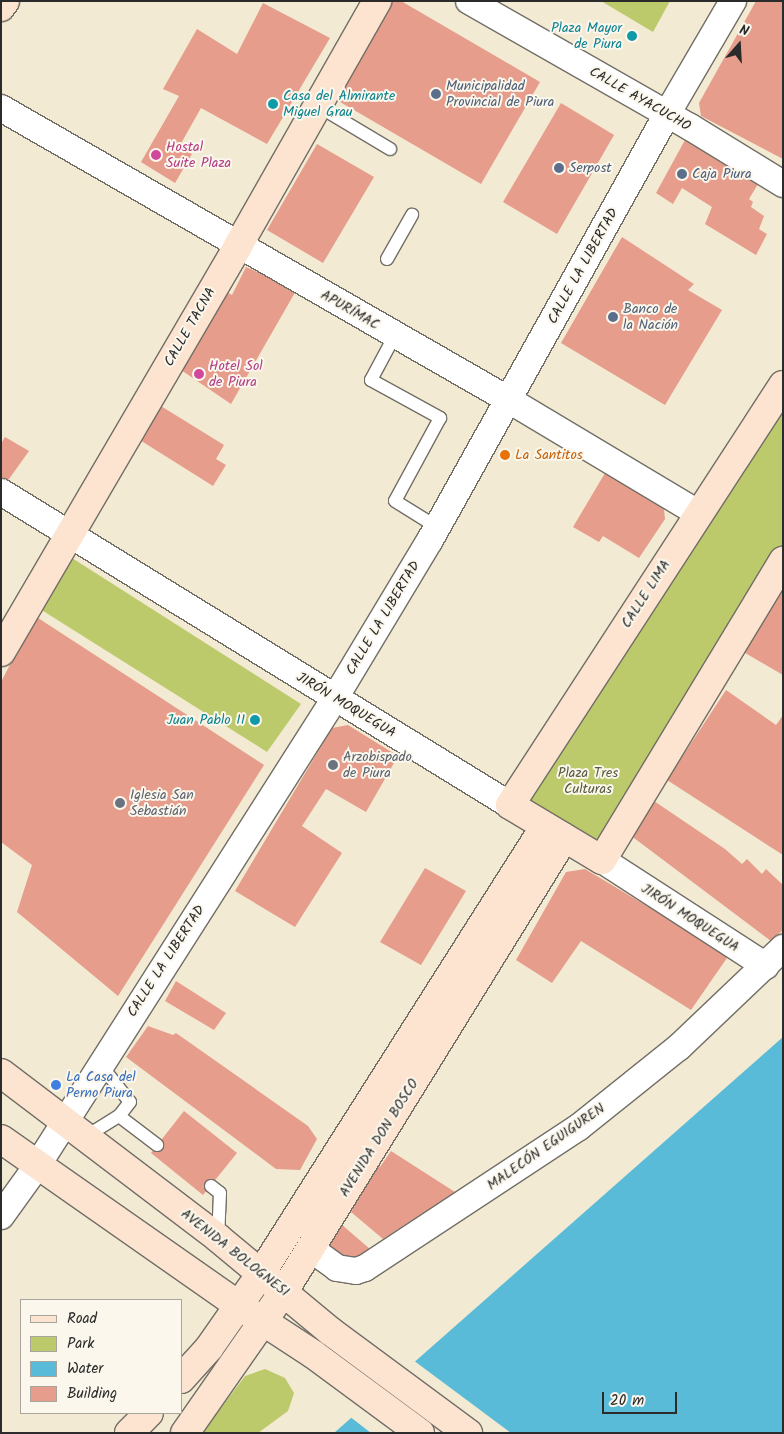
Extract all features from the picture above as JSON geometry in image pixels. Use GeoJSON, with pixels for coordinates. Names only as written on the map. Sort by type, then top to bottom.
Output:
{"type":"FeatureCollection","features":[{"type":"Feature","properties":{"kind":"street"},"geometry":{"type":"LineString","coordinates":[[1,7],[5,1]]}},
{"type":"Feature","properties":{"kind":"street","name":"CALLE TACNA"},"geometry":{"type":"LineString","coordinates":[[1,652],[238,246],[377,1]]}},
{"type":"Feature","properties":{"kind":"street","name":"CALLE AYACUCHO"},"geometry":{"type":"LineString","coordinates":[[469,1],[667,114],[783,184]]}},
{"type":"Feature","properties":{"kind":"street","name":"CALLE LA LIBERTAD"},"geometry":{"type":"LineString","coordinates":[[1,1216],[38,1166],[74,1129],[100,1064],[335,698],[437,527],[732,1]]}},
{"type":"Feature","properties":{"kind":"street","name":"APURÍMAC"},"geometry":{"type":"LineString","coordinates":[[1,108],[238,246],[509,400],[698,513]]}},
{"type":"Feature","properties":{"kind":"street","name":"CALLE LIMA"},"geometry":{"type":"LineString","coordinates":[[510,805],[698,513],[783,385]]}},
{"type":"Feature","properties":{"kind":"street","name":"JIRÓN MOQUEGUA"},"geometry":{"type":"LineString","coordinates":[[1,492],[68,535],[510,805],[602,860],[774,957]]}},
{"type":"Feature","properties":{"kind":"street"},"geometry":{"type":"LineString","coordinates":[[602,860],[782,563]]}},
{"type":"Feature","properties":{"kind":"street","name":"AVENIDA DON BOSCO"},"geometry":{"type":"LineString","coordinates":[[185,1433],[284,1291],[310,1249],[555,832]]}},
{"type":"Feature","properties":{"kind":"street","name":"AVENIDA DON BOSCO"},"geometry":{"type":"LineString","coordinates":[[182,1378],[209,1348],[262,1272],[555,832]]}},
{"type":"Feature","properties":{"kind":"street","name":"MALECÓN EGUIGUREN"},"geometry":{"type":"LineString","coordinates":[[310,1249],[336,1268],[356,1271],[365,1268],[578,1127],[679,1047],[774,957]]}},
{"type":"Feature","properties":{"kind":"street","name":"AVENIDA BOLOGNESI"},"geometry":{"type":"LineString","coordinates":[[1,1074],[262,1272],[330,1331],[468,1433]]}},
{"type":"Feature","properties":{"kind":"street"},"geometry":{"type":"LineString","coordinates":[[1,1139],[238,1305],[313,1354],[420,1433]]}},
{"type":"Feature","properties":{"kind":"street"},"geometry":{"type":"LineString","coordinates":[[129,1433],[148,1414]]}},
{"type":"Feature","properties":{"kind":"lane"},"geometry":{"type":"LineString","coordinates":[[318,106],[390,149]]}},
{"type":"Feature","properties":{"kind":"lane"},"geometry":{"type":"LineString","coordinates":[[387,259],[412,216]]}},
{"type":"Feature","properties":{"kind":"lane"},"geometry":{"type":"LineString","coordinates":[[395,335],[371,380],[440,418],[395,501],[437,527]]}},
{"type":"Feature","properties":{"kind":"lane"},"geometry":{"type":"LineString","coordinates":[[74,1129],[119,1116],[130,1102],[100,1064]]}},
{"type":"Feature","properties":{"kind":"lane"},"geometry":{"type":"LineString","coordinates":[[119,1116],[157,1145]]}},
{"type":"Feature","properties":{"kind":"lane"},"geometry":{"type":"LineString","coordinates":[[210,1186],[220,1193],[218,1238]]}},
{"type":"Feature","properties":{"kind":"green space"},"geometry":{"type":"Polygon","coordinates":[[[601,1],[670,1],[653,32],[601,1]]]}},
{"type":"Feature","properties":{"kind":"green space","name":"Plaza Tres Culturas"},"geometry":{"type":"Polygon","coordinates":[[[783,385],[783,561],[602,860],[510,805],[783,385]]]}},
{"type":"Feature","properties":{"kind":"green space"},"geometry":{"type":"Polygon","coordinates":[[[72,558],[301,704],[267,752],[40,609],[72,558]]]}},
{"type":"Feature","properties":{"kind":"green space"},"geometry":{"type":"Polygon","coordinates":[[[265,1369],[285,1378],[294,1393],[288,1411],[258,1433],[202,1433],[245,1376],[265,1369]]]}},
{"type":"Feature","properties":{"kind":"water"},"geometry":{"type":"Polygon","coordinates":[[[783,1037],[783,1433],[334,1433],[783,1037]]]}},
{"type":"Feature","properties":{"kind":"pier"},"geometry":{"type":"Polygon","coordinates":[[[413,1360],[511,1433],[371,1433],[349,1416],[413,1360]]]}},
{"type":"Feature","properties":{"kind":"building","name":"Municipalidad Provincial de Piura"},"geometry":{"type":"Polygon","coordinates":[[[392,1],[401,1],[540,82],[481,184],[335,99],[392,1]]]}},
{"type":"Feature","properties":{"kind":"building"},"geometry":{"type":"Polygon","coordinates":[[[756,1],[783,1],[783,159],[701,116],[699,103],[756,1]]]}},
{"type":"Feature","properties":{"kind":"building"},"geometry":{"type":"Polygon","coordinates":[[[263,3],[330,38],[267,144],[201,108],[179,147],[192,154],[175,183],[141,162],[179,96],[163,89],[197,29],[237,54],[263,3]]]}},
{"type":"Feature","properties":{"kind":"building","name":"Serpost"},"geometry":{"type":"Polygon","coordinates":[[[561,103],[614,135],[557,234],[503,202],[561,103]]]}},
{"type":"Feature","properties":{"kind":"building"},"geometry":{"type":"Polygon","coordinates":[[[685,140],[758,184],[749,199],[753,202],[751,207],[764,216],[759,229],[767,234],[756,255],[705,224],[712,207],[682,188],[673,204],[656,193],[685,140]]]}},
{"type":"Feature","properties":{"kind":"building"},"geometry":{"type":"Polygon","coordinates":[[[317,144],[374,177],[323,263],[267,230],[317,144]]]}},
{"type":"Feature","properties":{"kind":"building"},"geometry":{"type":"Polygon","coordinates":[[[622,237],[694,284],[688,290],[722,310],[665,405],[561,343],[622,237]]]}},
{"type":"Feature","properties":{"kind":"building"},"geometry":{"type":"Polygon","coordinates":[[[246,267],[262,274],[266,267],[297,289],[231,404],[181,370],[223,290],[232,295],[246,267]]]}},
{"type":"Feature","properties":{"kind":"building"},"geometry":{"type":"Polygon","coordinates":[[[156,403],[224,445],[216,459],[226,465],[213,486],[135,437],[156,403]]]}},
{"type":"Feature","properties":{"kind":"building"},"geometry":{"type":"Polygon","coordinates":[[[5,437],[29,451],[4,486],[1,485],[1,444],[5,437]]]}},
{"type":"Feature","properties":{"kind":"building"},"geometry":{"type":"Polygon","coordinates":[[[608,468],[663,501],[665,519],[639,558],[603,536],[599,542],[573,527],[608,468]]]}},
{"type":"Feature","properties":{"kind":"building"},"geometry":{"type":"Polygon","coordinates":[[[783,577],[783,675],[740,650],[783,577]]]}},
{"type":"Feature","properties":{"kind":"building","name":"Iglesia San Sebastián"},"geometry":{"type":"Polygon","coordinates":[[[35,616],[264,765],[118,996],[17,912],[32,865],[1,842],[1,682],[35,616]]]}},
{"type":"Feature","properties":{"kind":"building"},"geometry":{"type":"Polygon","coordinates":[[[726,690],[776,725],[783,715],[783,855],[667,780],[726,690]]]}},
{"type":"Feature","properties":{"kind":"building"},"geometry":{"type":"Polygon","coordinates":[[[348,725],[398,756],[366,812],[326,789],[302,826],[342,853],[295,927],[235,891],[332,728],[348,725]]]}},
{"type":"Feature","properties":{"kind":"building"},"geometry":{"type":"Polygon","coordinates":[[[654,801],[725,849],[742,864],[747,859],[762,874],[766,869],[783,885],[783,930],[771,941],[630,835],[654,801]]]}},
{"type":"Feature","properties":{"kind":"building"},"geometry":{"type":"Polygon","coordinates":[[[425,868],[466,891],[421,965],[380,942],[425,868]]]}},
{"type":"Feature","properties":{"kind":"building"},"geometry":{"type":"Polygon","coordinates":[[[585,869],[729,955],[691,1010],[581,941],[552,983],[516,960],[566,872],[585,869]]]}},
{"type":"Feature","properties":{"kind":"building"},"geometry":{"type":"Polygon","coordinates":[[[176,981],[226,1013],[214,1030],[165,1001],[176,981]]]}},
{"type":"Feature","properties":{"kind":"building"},"geometry":{"type":"Polygon","coordinates":[[[148,1026],[173,1035],[176,1033],[308,1126],[317,1139],[300,1170],[276,1169],[126,1057],[148,1026]]]}},
{"type":"Feature","properties":{"kind":"building"},"geometry":{"type":"Polygon","coordinates":[[[184,1111],[237,1153],[203,1195],[151,1153],[184,1111]]]}},
{"type":"Feature","properties":{"kind":"building"},"geometry":{"type":"Polygon","coordinates":[[[391,1151],[455,1192],[383,1239],[351,1212],[378,1165],[380,1167],[391,1151]]]}},
{"type":"Feature","properties":{"kind":"building"},"geometry":{"type":"Polygon","coordinates":[[[341,1224],[370,1249],[355,1261],[337,1256],[325,1245],[341,1224]]]}},
{"type":"Feature","properties":{"kind":"place","name":"Plaza Mayor de Piura"},"geometry":{"type":"Point","coordinates":[632,36]}},
{"type":"Feature","properties":{"kind":"place","name":"Municipalidad Provincial de Piura"},"geometry":{"type":"Point","coordinates":[436,94]}},
{"type":"Feature","properties":{"kind":"place","name":"Casa del Almirante Miguel Grau"},"geometry":{"type":"Point","coordinates":[273,104]}},
{"type":"Feature","properties":{"kind":"place","name":"Hostal Suite Plaza"},"geometry":{"type":"Point","coordinates":[156,155]}},
{"type":"Feature","properties":{"kind":"place","name":"Serpost"},"geometry":{"type":"Point","coordinates":[559,168]}},
{"type":"Feature","properties":{"kind":"place","name":"Caja Piura"},"geometry":{"type":"Point","coordinates":[682,174]}},
{"type":"Feature","properties":{"kind":"place","name":"Banco de la Nación"},"geometry":{"type":"Point","coordinates":[613,317]}},
{"type":"Feature","properties":{"kind":"place","name":"Hotel Sol de Piura"},"geometry":{"type":"Point","coordinates":[199,374]}},
{"type":"Feature","properties":{"kind":"place","name":"La Santitos"},"geometry":{"type":"Point","coordinates":[505,455]}},
{"type":"Feature","properties":{"kind":"place","name":"Juan Pablo II"},"geometry":{"type":"Point","coordinates":[255,720]}},
{"type":"Feature","properties":{"kind":"place","name":"Arzobispado de Piura"},"geometry":{"type":"Point","coordinates":[333,765]}},
{"type":"Feature","properties":{"kind":"place","name":"Iglesia San Sebastián"},"geometry":{"type":"Point","coordinates":[120,803]}},
{"type":"Feature","properties":{"kind":"place","name":"La Casa del Perno Piura"},"geometry":{"type":"Point","coordinates":[56,1085]}}]}
